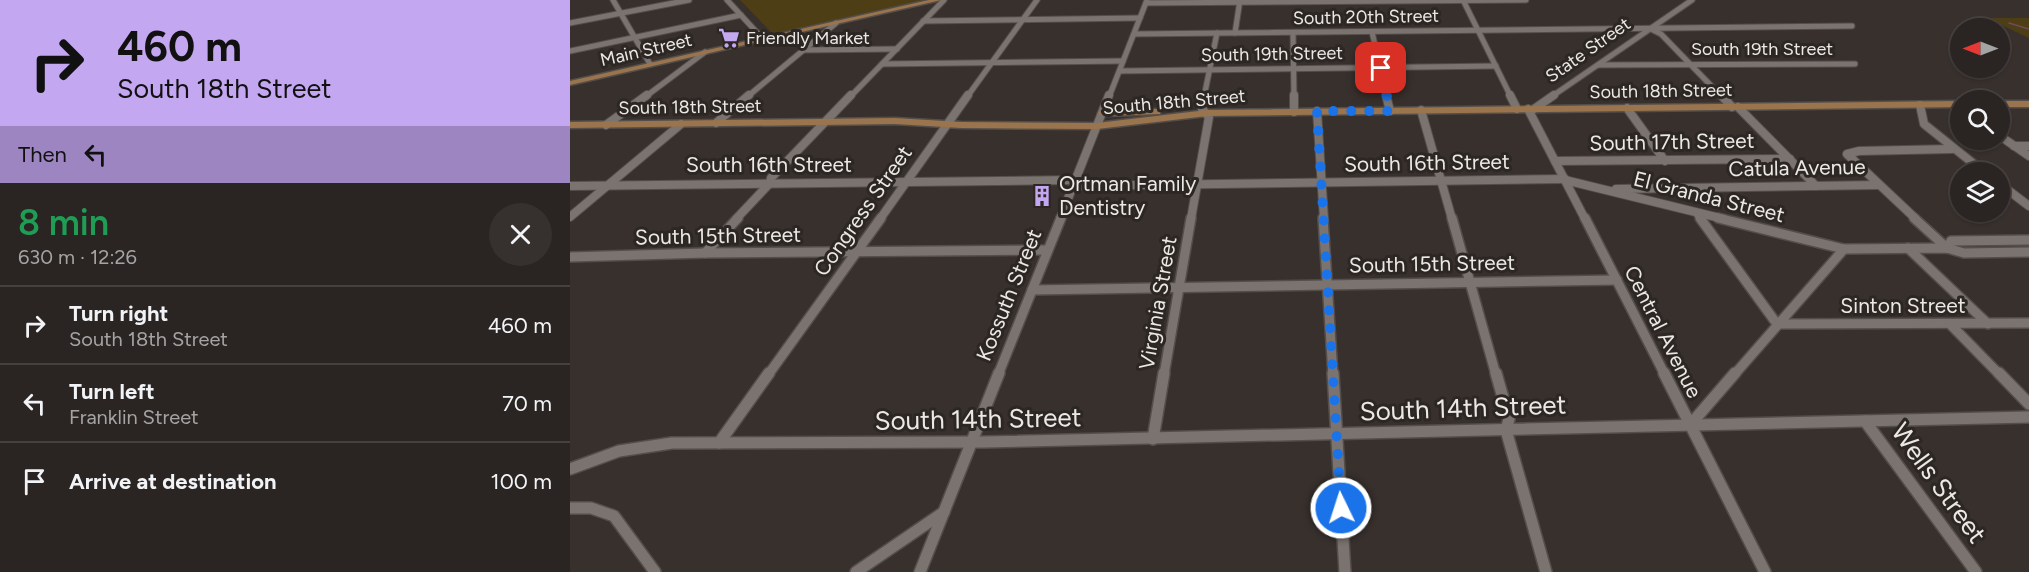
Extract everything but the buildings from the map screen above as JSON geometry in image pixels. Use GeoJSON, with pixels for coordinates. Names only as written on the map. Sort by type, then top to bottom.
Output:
{"type":"FeatureCollection","features":[{"type":"Feature","properties":{"kind":"main road","name":"Main Street"},"geometry":{"type":"LineString","coordinates":[[570,82],[939,0]]}},
{"type":"Feature","properties":{"kind":"main road"},"geometry":{"type":"LineString","coordinates":[[2010,104],[2029,104]]}},
{"type":"Feature","properties":{"kind":"main road","name":"South 18th Street"},"geometry":{"type":"LineString","coordinates":[[570,125],[894,122],[1097,126],[1207,113],[1950,106]]}},
{"type":"Feature","properties":{"kind":"main road"},"geometry":{"type":"LineString","coordinates":[[1102,113],[1191,114]]}},
{"type":"Feature","properties":{"kind":"street"},"geometry":{"type":"LineString","coordinates":[[613,0],[650,64]]}},
{"type":"Feature","properties":{"kind":"street"},"geometry":{"type":"LineString","coordinates":[[570,23],[688,0]]}},
{"type":"Feature","properties":{"kind":"street"},"geometry":{"type":"LineString","coordinates":[[727,0],[763,39]]}},
{"type":"Feature","properties":{"kind":"street"},"geometry":{"type":"LineString","coordinates":[[705,253],[770,183],[771,178],[944,0]]}},
{"type":"Feature","properties":{"kind":"street","name":"Congress Street"},"geometry":{"type":"LineString","coordinates":[[719,443],[1038,0]]}},
{"type":"Feature","properties":{"kind":"street","name":"Central Avenue"},"geometry":{"type":"LineString","coordinates":[[1463,0],[1496,66],[1526,109],[1555,161],[1765,572]]}},
{"type":"Feature","properties":{"kind":"street"},"geometry":{"type":"LineString","coordinates":[[1147,2],[1526,0]]}},
{"type":"Feature","properties":{"kind":"street","name":"State Street"},"geometry":{"type":"LineString","coordinates":[[1526,109],[1598,65],[1692,0]]}},
{"type":"Feature","properties":{"kind":"street"},"geometry":{"type":"LineString","coordinates":[[1235,33],[1240,1]]}},
{"type":"Feature","properties":{"kind":"street","name":"Kossuth Street"},"geometry":{"type":"LineString","coordinates":[[920,572],[1147,2]]}},
{"type":"Feature","properties":{"kind":"street"},"geometry":{"type":"LineString","coordinates":[[570,51],[741,15]]}},
{"type":"Feature","properties":{"kind":"street"},"geometry":{"type":"LineString","coordinates":[[923,21],[1140,18]]}},
{"type":"Feature","properties":{"kind":"street"},"geometry":{"type":"LineString","coordinates":[[716,123],[836,23]]}},
{"type":"Feature","properties":{"kind":"street","name":"South 20th Street"},"geometry":{"type":"LineString","coordinates":[[1134,34],[1852,26]]}},
{"type":"Feature","properties":{"kind":"street"},"geometry":{"type":"LineString","coordinates":[[1649,29],[1661,34],[1816,186]]}},
{"type":"Feature","properties":{"kind":"street"},"geometry":{"type":"LineString","coordinates":[[1372,32],[1390,111]]}},
{"type":"Feature","properties":{"kind":"street","name":"Virginia Street"},"geometry":{"type":"LineString","coordinates":[[1153,439],[1209,117],[1202,109],[1217,33]]}},
{"type":"Feature","properties":{"kind":"street"},"geometry":{"type":"LineString","coordinates":[[1293,33],[1293,112]]}},
{"type":"Feature","properties":{"kind":"street"},"geometry":{"type":"LineString","coordinates":[[804,50],[897,49]]}},
{"type":"Feature","properties":{"kind":"street"},"geometry":{"type":"LineString","coordinates":[[606,125],[704,55],[705,52]]}},
{"type":"Feature","properties":{"kind":"street"},"geometry":{"type":"LineString","coordinates":[[882,64],[1123,61]]}},
{"type":"Feature","properties":{"kind":"street","name":"South 19th Street"},"geometry":{"type":"LineString","coordinates":[[1598,65],[1855,64]]}},
{"type":"Feature","properties":{"kind":"street","name":"South 19th Street"},"geometry":{"type":"LineString","coordinates":[[1120,70],[1496,66]]}},
{"type":"Feature","properties":{"kind":"street"},"geometry":{"type":"LineString","coordinates":[[1920,105],[1924,124],[1950,147]]}},
{"type":"Feature","properties":{"kind":"street"},"geometry":{"type":"LineString","coordinates":[[1627,108],[1665,160]]}},
{"type":"Feature","properties":{"kind":"street"},"geometry":{"type":"LineString","coordinates":[[1421,110],[1509,419],[1506,430],[1546,572]]}},
{"type":"Feature","properties":{"kind":"street"},"geometry":{"type":"LineString","coordinates":[[1317,111],[1345,572]]}},
{"type":"Feature","properties":{"kind":"street"},"geometry":{"type":"LineString","coordinates":[[570,217],[681,124]]}},
{"type":"Feature","properties":{"kind":"street"},"geometry":{"type":"LineString","coordinates":[[2010,143],[2029,156]]}},
{"type":"Feature","properties":{"kind":"street"},"geometry":{"type":"LineString","coordinates":[[2014,146],[2029,146]]}},
{"type":"Feature","properties":{"kind":"street","name":"Catula Avenue"},"geometry":{"type":"LineString","coordinates":[[1878,185],[1848,158],[1847,154],[1859,151],[1950,149]]}},
{"type":"Feature","properties":{"kind":"street"},"geometry":{"type":"LineString","coordinates":[[1953,150],[1970,162]]}},
{"type":"Feature","properties":{"kind":"street","name":"South 17th Street"},"geometry":{"type":"LineString","coordinates":[[1555,161],[1790,159]]}},
{"type":"Feature","properties":{"kind":"street","name":"South 16th Street"},"geometry":{"type":"LineString","coordinates":[[570,186],[907,182],[1197,184],[1565,180]]}},
{"type":"Feature","properties":{"kind":"street","name":"El Granda Street"},"geometry":{"type":"LineString","coordinates":[[1565,180],[1844,249],[1947,248]]}},
{"type":"Feature","properties":{"kind":"street"},"geometry":{"type":"LineString","coordinates":[[1878,185],[1947,248],[1964,253],[2029,252]]}},
{"type":"Feature","properties":{"kind":"street","name":"Catula Avenue"},"geometry":{"type":"LineString","coordinates":[[1603,189],[1878,185]]}},
{"type":"Feature","properties":{"kind":"street"},"geometry":{"type":"LineString","coordinates":[[2010,192],[2029,206]]}},
{"type":"Feature","properties":{"kind":"street"},"geometry":{"type":"LineString","coordinates":[[1697,213],[1777,324]]}},
{"type":"Feature","properties":{"kind":"street"},"geometry":{"type":"LineString","coordinates":[[1947,248],[1951,241],[2029,240]]}},
{"type":"Feature","properties":{"kind":"street"},"geometry":{"type":"LineString","coordinates":[[1908,248],[1988,324]]}},
{"type":"Feature","properties":{"kind":"street"},"geometry":{"type":"LineString","coordinates":[[1690,425],[1844,249]]}},
{"type":"Feature","properties":{"kind":"street","name":"South 15th Street"},"geometry":{"type":"LineString","coordinates":[[570,256],[1048,250]]}},
{"type":"Feature","properties":{"kind":"street","name":"South 15th Street"},"geometry":{"type":"LineString","coordinates":[[1032,290],[1617,280]]}},
{"type":"Feature","properties":{"kind":"street","name":"Sinton Street"},"geometry":{"type":"LineString","coordinates":[[1777,324],[2029,323]]}},
{"type":"Feature","properties":{"kind":"street"},"geometry":{"type":"LineString","coordinates":[[1950,324],[2029,404]]}},
{"type":"Feature","properties":{"kind":"street","name":"South 14th Street"},"geometry":{"type":"LineString","coordinates":[[570,469],[618,450],[672,443],[1153,439],[2029,417]]}},
{"type":"Feature","properties":{"kind":"street","name":"Wells Street"},"geometry":{"type":"LineString","coordinates":[[1865,421],[1976,572]]}},
{"type":"Feature","properties":{"kind":"street"},"geometry":{"type":"LineString","coordinates":[[570,508],[591,508],[614,516],[655,572]]}},
{"type":"Feature","properties":{"kind":"street"},"geometry":{"type":"LineString","coordinates":[[856,572],[944,512]]}},
{"type":"Feature","properties":{"kind":"shaded area"},"geometry":{"type":"Polygon","coordinates":[[[740,0],[925,0],[773,34],[740,0]]]}},
{"type":"Feature","properties":{"kind":"shaded area"},"geometry":{"type":"Polygon","coordinates":[[[2010,18],[2029,18],[2029,38],[2010,29],[2010,18]]]}},
{"type":"Feature","properties":{"kind":"waterway"},"geometry":{"type":"LineString","coordinates":[[2010,23],[2029,29]]}},
{"type":"Feature","properties":{"kind":"place","name":"Friendly Market"},"geometry":{"type":"Point","coordinates":[729,38]}},
{"type":"Feature","properties":{"kind":"place","name":"Ortman Family Dentistry"},"geometry":{"type":"Point","coordinates":[1042,196]}},
{"type":"Feature","properties":{"kind":"route"},"geometry":{"type":"LineString","coordinates":[[1341,508],[1317,111],[1390,111],[1381,68]]}}]}
